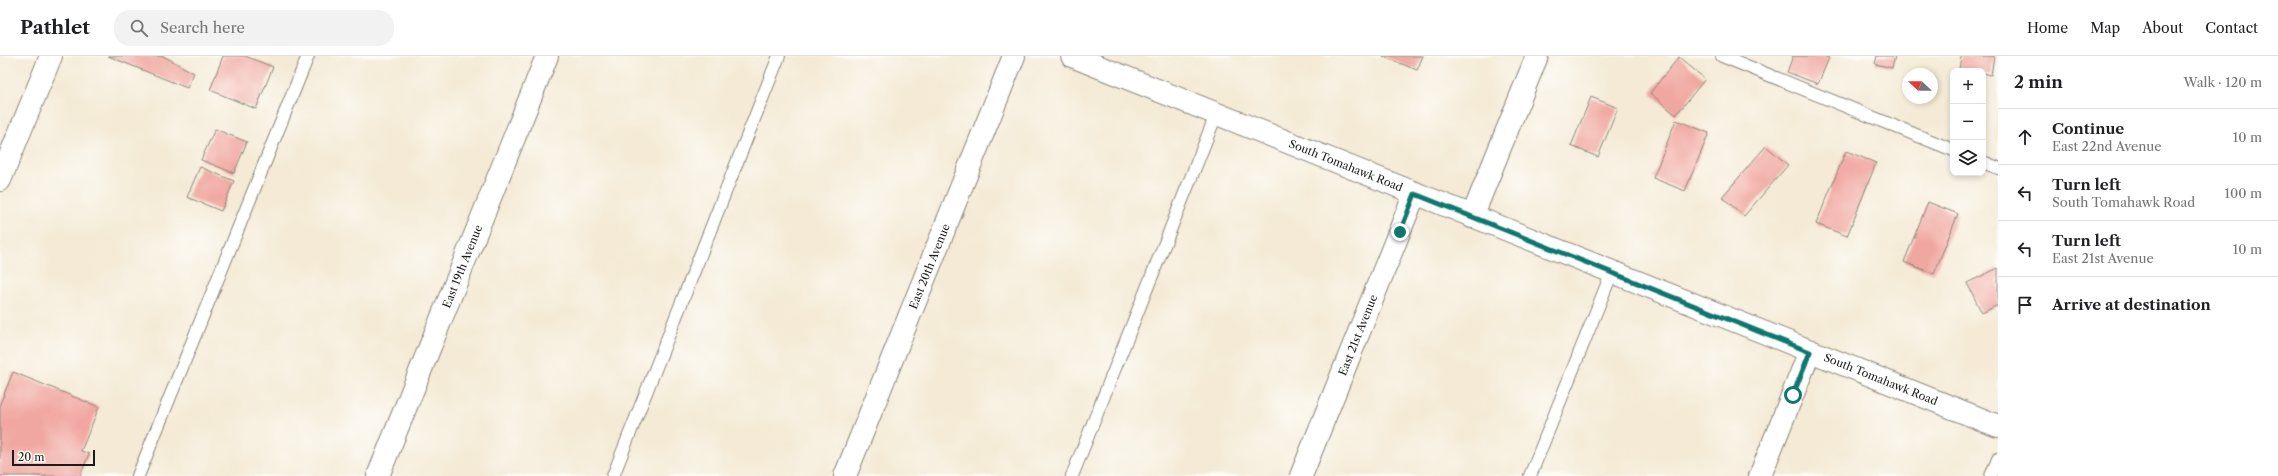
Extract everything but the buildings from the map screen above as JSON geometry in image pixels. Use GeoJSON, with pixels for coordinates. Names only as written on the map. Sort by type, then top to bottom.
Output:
{"type":"FeatureCollection","features":[{"type":"Feature","properties":{"kind":"street"},"geometry":{"type":"LineString","coordinates":[[0,180],[51,56]]}},
{"type":"Feature","properties":{"kind":"street","name":"East 19th Avenue"},"geometry":{"type":"LineString","coordinates":[[378,476],[547,56]]}},
{"type":"Feature","properties":{"kind":"street","name":"East 20th Avenue"},"geometry":{"type":"LineString","coordinates":[[845,476],[1014,56]]}},
{"type":"Feature","properties":{"kind":"street"},"geometry":{"type":"LineString","coordinates":[[1472,217],[1537,56]]}},
{"type":"Feature","properties":{"kind":"street","name":"South Tomahawk Road"},"geometry":{"type":"LineString","coordinates":[[1076,57],[1216,115],[1998,426]]}},
{"type":"Feature","properties":{"kind":"street","name":"East 21st Avenue"},"geometry":{"type":"LineString","coordinates":[[1302,476],[1415,194]]}},
{"type":"Feature","properties":{"kind":"street"},"geometry":{"type":"LineString","coordinates":[[1760,476],[1810,352]]}},
{"type":"Feature","properties":{"kind":"lane"},"geometry":{"type":"LineString","coordinates":[[138,476],[308,56]]}},
{"type":"Feature","properties":{"kind":"lane"},"geometry":{"type":"LineString","coordinates":[[613,476],[779,56]]}},
{"type":"Feature","properties":{"kind":"lane"},"geometry":{"type":"LineString","coordinates":[[1722,56],[1950,149]]}},
{"type":"Feature","properties":{"kind":"lane"},"geometry":{"type":"LineString","coordinates":[[1072,476],[1216,115]]}},
{"type":"Feature","properties":{"kind":"lane"},"geometry":{"type":"LineString","coordinates":[[1986,163],[1998,168]]}},
{"type":"Feature","properties":{"kind":"lane"},"geometry":{"type":"LineString","coordinates":[[1530,476],[1612,272]]}},
{"type":"Feature","properties":{"kind":"lane"},"geometry":{"type":"LineString","coordinates":[[1991,476],[1998,459]]}},
{"type":"Feature","properties":{"kind":"route"},"geometry":{"type":"LineString","coordinates":[[1400,232],[1415,194],[1810,352],[1793,395]]}}]}
